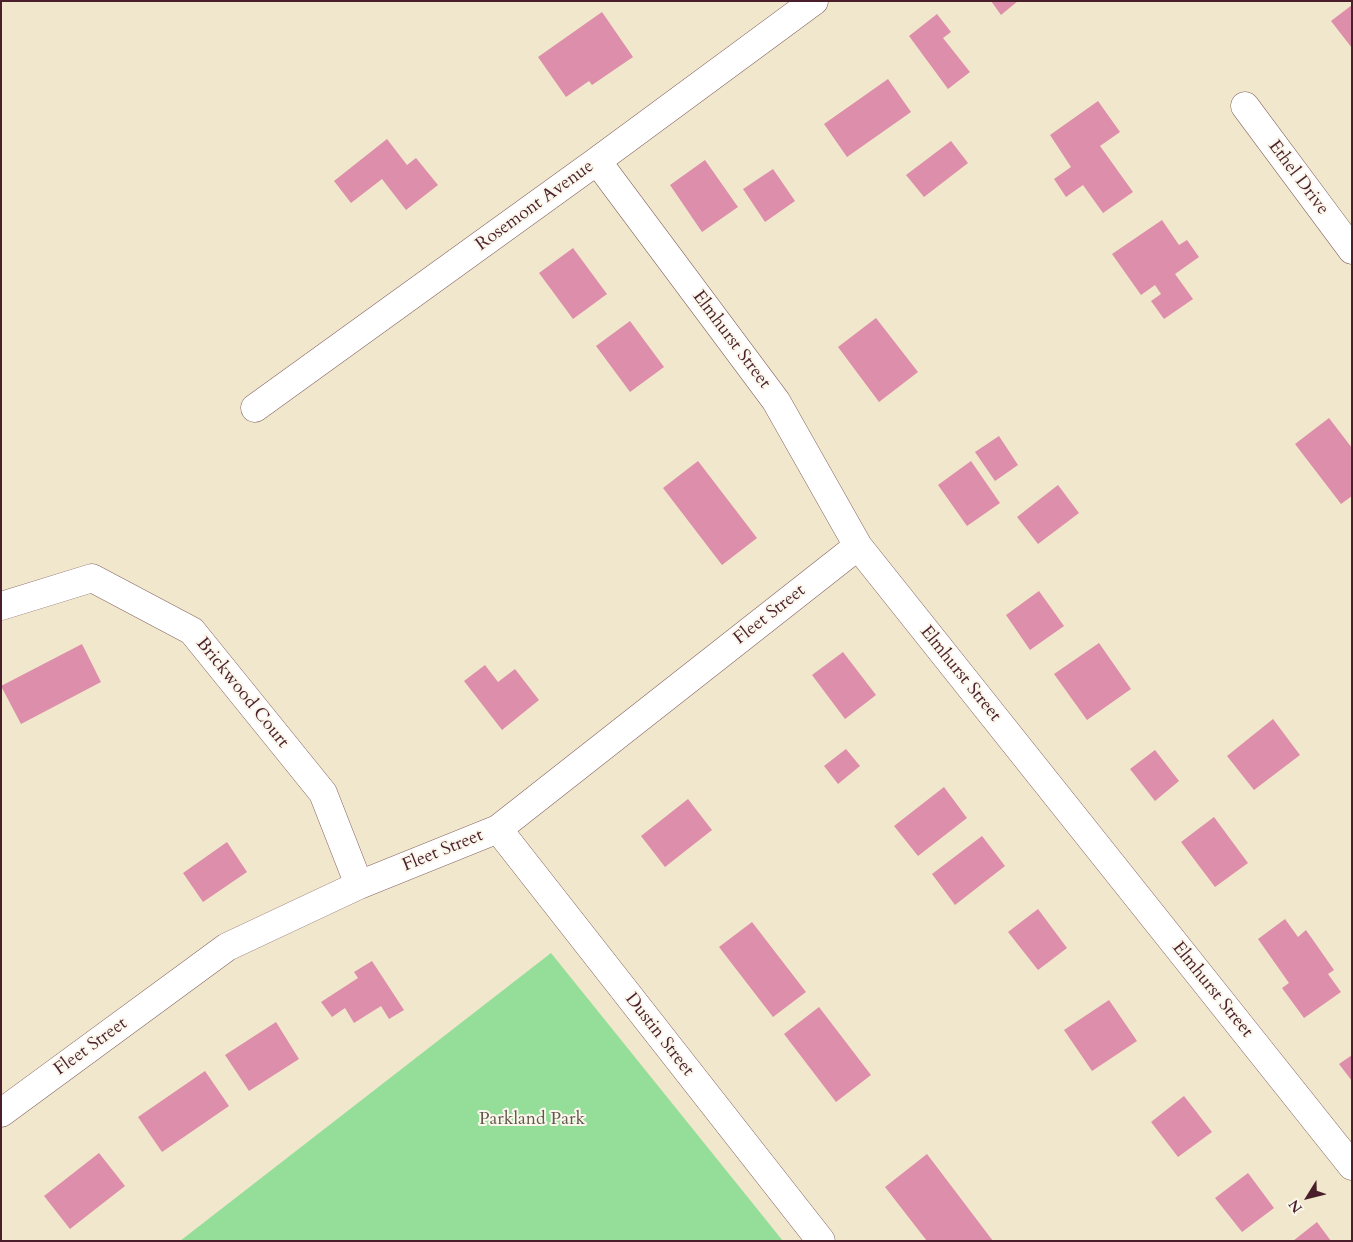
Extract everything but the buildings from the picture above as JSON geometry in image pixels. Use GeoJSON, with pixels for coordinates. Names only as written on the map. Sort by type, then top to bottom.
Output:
{"type":"FeatureCollection","features":[{"type":"Feature","properties":{"kind":"street","name":"Rosemont Avenue"},"geometry":{"type":"LineString","coordinates":[[255,408],[597,161],[814,1]]}},
{"type":"Feature","properties":{"kind":"street","name":"Ethel Drive"},"geometry":{"type":"LineString","coordinates":[[1245,106],[1352,250]]}},
{"type":"Feature","properties":{"kind":"street","name":"Elmhurst Street"},"geometry":{"type":"LineString","coordinates":[[597,161],[776,401],[858,546],[1352,1166]]}},
{"type":"Feature","properties":{"kind":"street","name":"Fleet Street"},"geometry":{"type":"LineString","coordinates":[[1,1113],[227,947],[359,885],[498,829],[858,546]]}},
{"type":"Feature","properties":{"kind":"street","name":"Brickwood Court"},"geometry":{"type":"LineString","coordinates":[[1,606],[92,578],[192,631],[323,793],[359,885]]}},
{"type":"Feature","properties":{"kind":"street","name":"Dustin Street"},"geometry":{"type":"LineString","coordinates":[[498,829],[821,1241]]}},
{"type":"Feature","properties":{"kind":"green space","name":"Parkland Park"},"geometry":{"type":"Polygon","coordinates":[[[551,953],[783,1241],[180,1241],[551,953]]]}}]}
